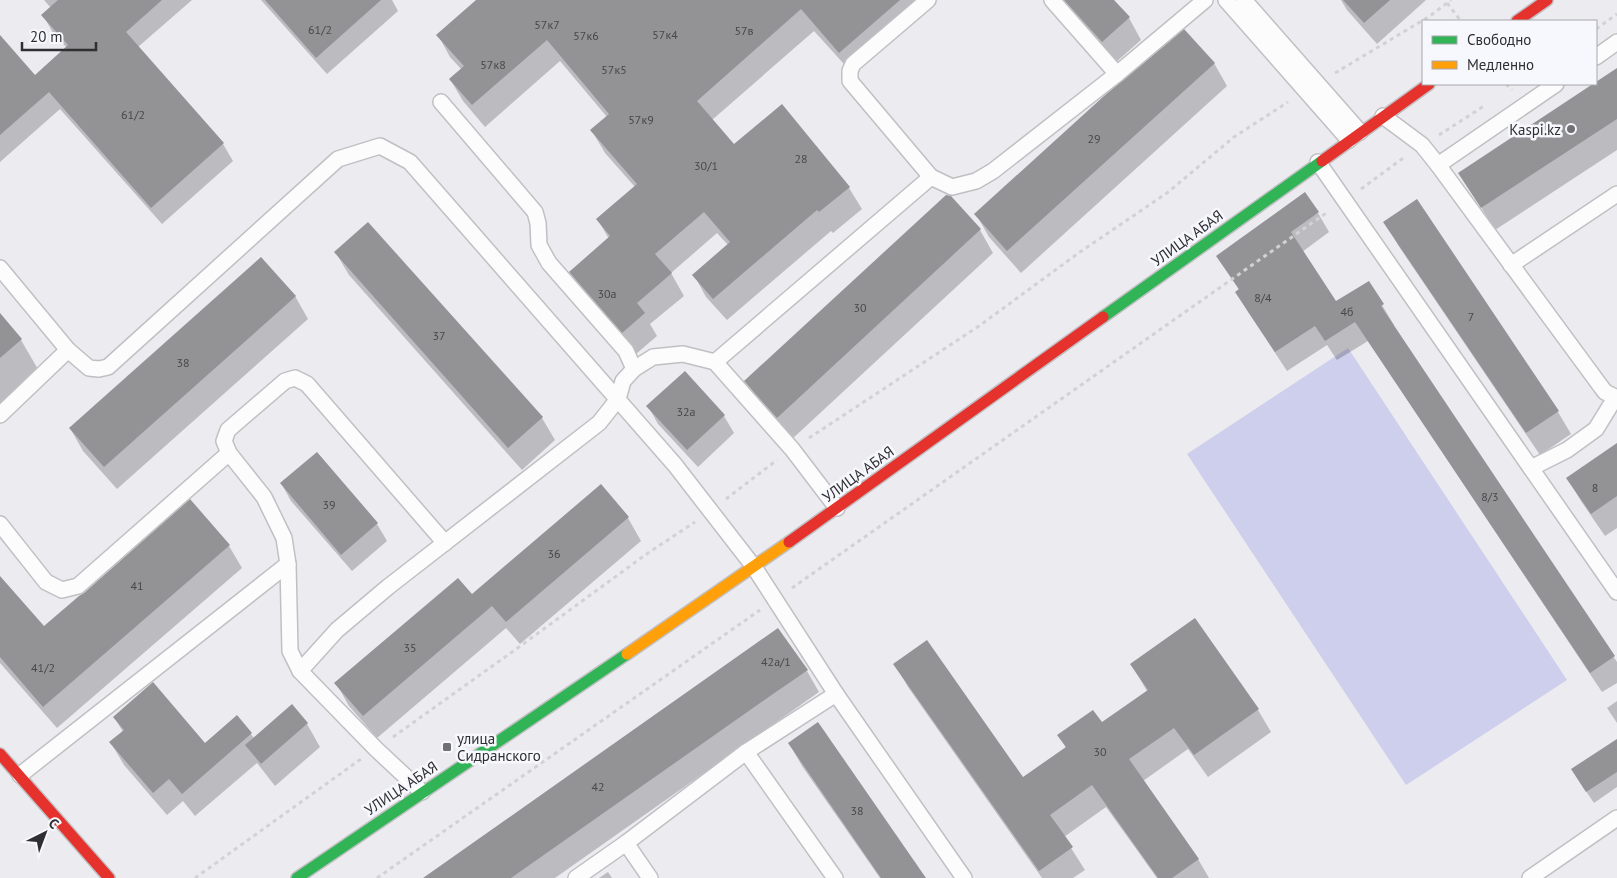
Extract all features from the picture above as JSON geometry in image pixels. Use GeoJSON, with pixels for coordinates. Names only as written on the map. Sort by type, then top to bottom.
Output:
{"type":"FeatureCollection","features":[{"type":"Feature","properties":{"kind":"street"},"geometry":{"type":"LineString","coordinates":[[1518,20],[1547,0]]}},
{"type":"Feature","properties":{"kind":"street","name":"УЛИЦА АБАЯ"},"geometry":{"type":"LineString","coordinates":[[297,878],[754,567],[1428,85]]}},
{"type":"Feature","properties":{"kind":"street"},"geometry":{"type":"LineString","coordinates":[[0,754],[109,878]]}},
{"type":"Feature","properties":{"kind":"lane"},"geometry":{"type":"LineString","coordinates":[[928,0],[853,64],[850,71],[850,81],[932,177],[952,187],[976,182],[993,171],[1116,74],[1205,0]]}},
{"type":"Feature","properties":{"kind":"lane"},"geometry":{"type":"LineString","coordinates":[[1052,0],[1116,74]]}},
{"type":"Feature","properties":{"kind":"lane"},"geometry":{"type":"LineString","coordinates":[[1226,0],[1312,87]]}},
{"type":"Feature","properties":{"kind":"lane"},"geometry":{"type":"LineString","coordinates":[[1244,0],[1312,87],[1354,136]]}},
{"type":"Feature","properties":{"kind":"lane"},"geometry":{"type":"LineString","coordinates":[[1597,56],[1617,42]]}},
{"type":"Feature","properties":{"kind":"lane"},"geometry":{"type":"LineString","coordinates":[[1438,165],[1555,85]]}},
{"type":"Feature","properties":{"kind":"lane"},"geometry":{"type":"LineString","coordinates":[[442,102],[535,212],[538,223],[539,245],[548,263],[626,351],[634,369]]}},
{"type":"Feature","properties":{"kind":"lane"},"geometry":{"type":"LineString","coordinates":[[1384,116],[1422,145],[1605,392],[1616,398],[1596,429],[1567,450],[1531,468]]}},
{"type":"Feature","properties":{"kind":"lane"},"geometry":{"type":"LineString","coordinates":[[0,268],[68,350],[89,368],[99,369],[108,367],[338,159],[380,146],[410,162],[675,465],[711,511],[754,567],[836,694],[964,878]]}},
{"type":"Feature","properties":{"kind":"lane"},"geometry":{"type":"LineString","coordinates":[[1318,162],[1617,592]]}},
{"type":"Feature","properties":{"kind":"lane"},"geometry":{"type":"LineString","coordinates":[[715,362],[932,177]]}},
{"type":"Feature","properties":{"kind":"lane"},"geometry":{"type":"LineString","coordinates":[[1511,264],[1617,194]]}},
{"type":"Feature","properties":{"kind":"lane"},"geometry":{"type":"LineString","coordinates":[[0,415],[68,350]]}},
{"type":"Feature","properties":{"kind":"lane"},"geometry":{"type":"LineString","coordinates":[[300,671],[337,630],[388,586],[599,423],[618,399],[623,381],[634,369],[653,357],[684,354],[715,362],[792,449],[838,508]]}},
{"type":"Feature","properties":{"kind":"lane"},"geometry":{"type":"LineString","coordinates":[[422,792],[376,749],[300,671],[290,651],[288,564],[284,538],[264,497],[229,453],[224,442],[228,430],[285,381],[295,378],[307,384],[445,543]]}},
{"type":"Feature","properties":{"kind":"lane"},"geometry":{"type":"LineString","coordinates":[[0,524],[46,582],[62,590],[78,586],[229,453]]}},
{"type":"Feature","properties":{"kind":"lane"},"geometry":{"type":"LineString","coordinates":[[20,775],[288,564]]}},
{"type":"Feature","properties":{"kind":"lane"},"geometry":{"type":"LineString","coordinates":[[576,878],[626,843],[746,752],[836,694]]}},
{"type":"Feature","properties":{"kind":"lane"},"geometry":{"type":"LineString","coordinates":[[746,752],[835,878]]}},
{"type":"Feature","properties":{"kind":"lane"},"geometry":{"type":"LineString","coordinates":[[1530,878],[1617,818]]}},
{"type":"Feature","properties":{"kind":"lane"},"geometry":{"type":"LineString","coordinates":[[626,843],[650,878]]}},
{"type":"Feature","properties":{"kind":"path"},"geometry":{"type":"LineString","coordinates":[[1423,20],[1451,0]]}},
{"type":"Feature","properties":{"kind":"path"},"geometry":{"type":"LineString","coordinates":[[1448,3],[1460,20]]}},
{"type":"Feature","properties":{"kind":"path"},"geometry":{"type":"LineString","coordinates":[[1597,29],[1617,14]]}},
{"type":"Feature","properties":{"kind":"path"},"geometry":{"type":"LineString","coordinates":[[195,878],[648,553],[711,511],[792,449],[979,326],[1080,252],[1167,193],[1234,137],[1312,87],[1422,21]]}},
{"type":"Feature","properties":{"kind":"path"},"geometry":{"type":"LineString","coordinates":[[1507,85],[1511,90],[1516,87]]}},
{"type":"Feature","properties":{"kind":"path"},"geometry":{"type":"LineString","coordinates":[[378,878],[1422,145],[1487,105]]}},
{"type":"Feature","properties":{"kind":"shaded area"},"geometry":{"type":"Polygon","coordinates":[[[1348,348],[1567,680],[1406,785],[1187,454],[1348,348]]]}},
{"type":"Feature","properties":{"kind":"building"},"geometry":{"type":"Polygon","coordinates":[[[58,0],[162,0],[126,32],[224,143],[151,208],[49,92],[0,135],[0,35],[35,75],[68,45],[41,15],[58,0]]]}},
{"type":"Feature","properties":{"kind":"building"},"geometry":{"type":"Polygon","coordinates":[[[265,0],[381,0],[316,58],[265,0]]]}},
{"type":"Feature","properties":{"kind":"building"},"geometry":{"type":"Polygon","coordinates":[[[476,0],[900,0],[839,53],[801,9],[697,101],[734,144],[782,104],[850,187],[819,212],[817,210],[713,299],[692,275],[730,242],[704,212],[655,254],[672,273],[637,303],[645,313],[622,333],[569,272],[610,236],[596,219],[637,184],[590,130],[609,114],[547,40],[472,105],[449,79],[464,66],[436,35],[476,0]]]}},
{"type":"Feature","properties":{"kind":"building"},"geometry":{"type":"Polygon","coordinates":[[[1064,0],[1114,0],[1130,17],[1102,42],[1064,0]]]}},
{"type":"Feature","properties":{"kind":"building"},"geometry":{"type":"Polygon","coordinates":[[[1343,0],[1390,0],[1364,23],[1343,0]]]}},
{"type":"Feature","properties":{"kind":"building"},"geometry":{"type":"Polygon","coordinates":[[[1184,29],[1215,63],[1007,251],[974,214],[1104,96],[1184,29]]]}},
{"type":"Feature","properties":{"kind":"building"},"geometry":{"type":"Polygon","coordinates":[[[1617,68],[1617,119],[1481,208],[1458,173],[1591,85],[1597,85],[1597,81],[1617,68]]]}},
{"type":"Feature","properties":{"kind":"building"},"geometry":{"type":"Polygon","coordinates":[[[1305,192],[1319,212],[1291,232],[1336,301],[1369,281],[1384,304],[1381,306],[1615,656],[1590,673],[1355,322],[1325,341],[1315,326],[1275,352],[1235,292],[1239,289],[1216,256],[1305,192]]]}},
{"type":"Feature","properties":{"kind":"building"},"geometry":{"type":"Polygon","coordinates":[[[946,195],[951,196],[981,229],[777,418],[744,381],[946,195]]]}},
{"type":"Feature","properties":{"kind":"building"},"geometry":{"type":"Polygon","coordinates":[[[1417,199],[1559,411],[1526,433],[1383,222],[1417,199]]]}},
{"type":"Feature","properties":{"kind":"building"},"geometry":{"type":"Polygon","coordinates":[[[368,222],[543,417],[508,448],[334,252],[368,222]]]}},
{"type":"Feature","properties":{"kind":"building"},"geometry":{"type":"Polygon","coordinates":[[[261,257],[296,296],[104,467],[69,428],[261,257]]]}},
{"type":"Feature","properties":{"kind":"building"},"geometry":{"type":"Polygon","coordinates":[[[0,313],[22,339],[0,358],[0,313]]]}},
{"type":"Feature","properties":{"kind":"building"},"geometry":{"type":"Polygon","coordinates":[[[685,371],[725,415],[687,450],[646,406],[685,371]]]}},
{"type":"Feature","properties":{"kind":"building"},"geometry":{"type":"Polygon","coordinates":[[[1617,443],[1617,496],[1591,514],[1566,478],[1617,443]]]}},
{"type":"Feature","properties":{"kind":"building"},"geometry":{"type":"Polygon","coordinates":[[[317,452],[378,523],[341,555],[280,483],[317,452]]]}},
{"type":"Feature","properties":{"kind":"building"},"geometry":{"type":"Polygon","coordinates":[[[601,484],[629,517],[506,622],[492,606],[363,716],[334,683],[458,578],[472,594],[601,484]]]}},
{"type":"Feature","properties":{"kind":"building"},"geometry":{"type":"Polygon","coordinates":[[[190,499],[230,545],[43,707],[0,657],[0,576],[44,626],[190,499]]]}},
{"type":"Feature","properties":{"kind":"building"},"geometry":{"type":"Polygon","coordinates":[[[1195,618],[1259,709],[1194,755],[1174,728],[1129,759],[1199,859],[1172,878],[1158,878],[1092,785],[1050,815],[1073,847],[1039,871],[893,664],[927,640],[1023,777],[1066,747],[1057,735],[1093,710],[1102,722],[1148,690],[1130,664],[1195,618]]]}},
{"type":"Feature","properties":{"kind":"building"},"geometry":{"type":"Polygon","coordinates":[[[778,628],[808,670],[511,878],[423,878],[778,628]]]}},
{"type":"Feature","properties":{"kind":"building"},"geometry":{"type":"Polygon","coordinates":[[[153,682],[205,743],[237,715],[252,733],[182,794],[169,779],[153,793],[109,742],[124,730],[113,717],[153,682]]]}},
{"type":"Feature","properties":{"kind":"building"},"geometry":{"type":"Polygon","coordinates":[[[292,704],[308,723],[261,764],[245,745],[292,704]]]}},
{"type":"Feature","properties":{"kind":"building"},"geometry":{"type":"Polygon","coordinates":[[[818,722],[926,878],[881,878],[788,743],[818,722]]]}},
{"type":"Feature","properties":{"kind":"building"},"geometry":{"type":"Polygon","coordinates":[[[1617,739],[1617,772],[1586,792],[1571,769],[1617,739]]]}},
{"type":"Feature","properties":{"kind":"traffic: fast"},"geometry":{"type":"LineString","coordinates":[[1103,317],[1322,161]]}},
{"type":"Feature","properties":{"kind":"traffic: fast"},"geometry":{"type":"LineString","coordinates":[[297,878],[627,654]]}},
{"type":"Feature","properties":{"kind":"traffic: slow"},"geometry":{"type":"LineString","coordinates":[[627,654],[789,542]]}},
{"type":"Feature","properties":{"kind":"traffic: jam"},"geometry":{"type":"LineString","coordinates":[[1518,20],[1547,0]]}},
{"type":"Feature","properties":{"kind":"traffic: jam"},"geometry":{"type":"LineString","coordinates":[[1322,161],[1428,85]]}},
{"type":"Feature","properties":{"kind":"traffic: jam"},"geometry":{"type":"LineString","coordinates":[[789,542],[1103,317]]}},
{"type":"Feature","properties":{"kind":"traffic: jam"},"geometry":{"type":"LineString","coordinates":[[0,754],[109,878]]}},
{"type":"Feature","properties":{"kind":"place","name":"Kaspi.kz"},"geometry":{"type":"Point","coordinates":[1571,129]}},
{"type":"Feature","properties":{"kind":"place","name":"улица Сидранского"},"geometry":{"type":"Point","coordinates":[447,747]}}]}
